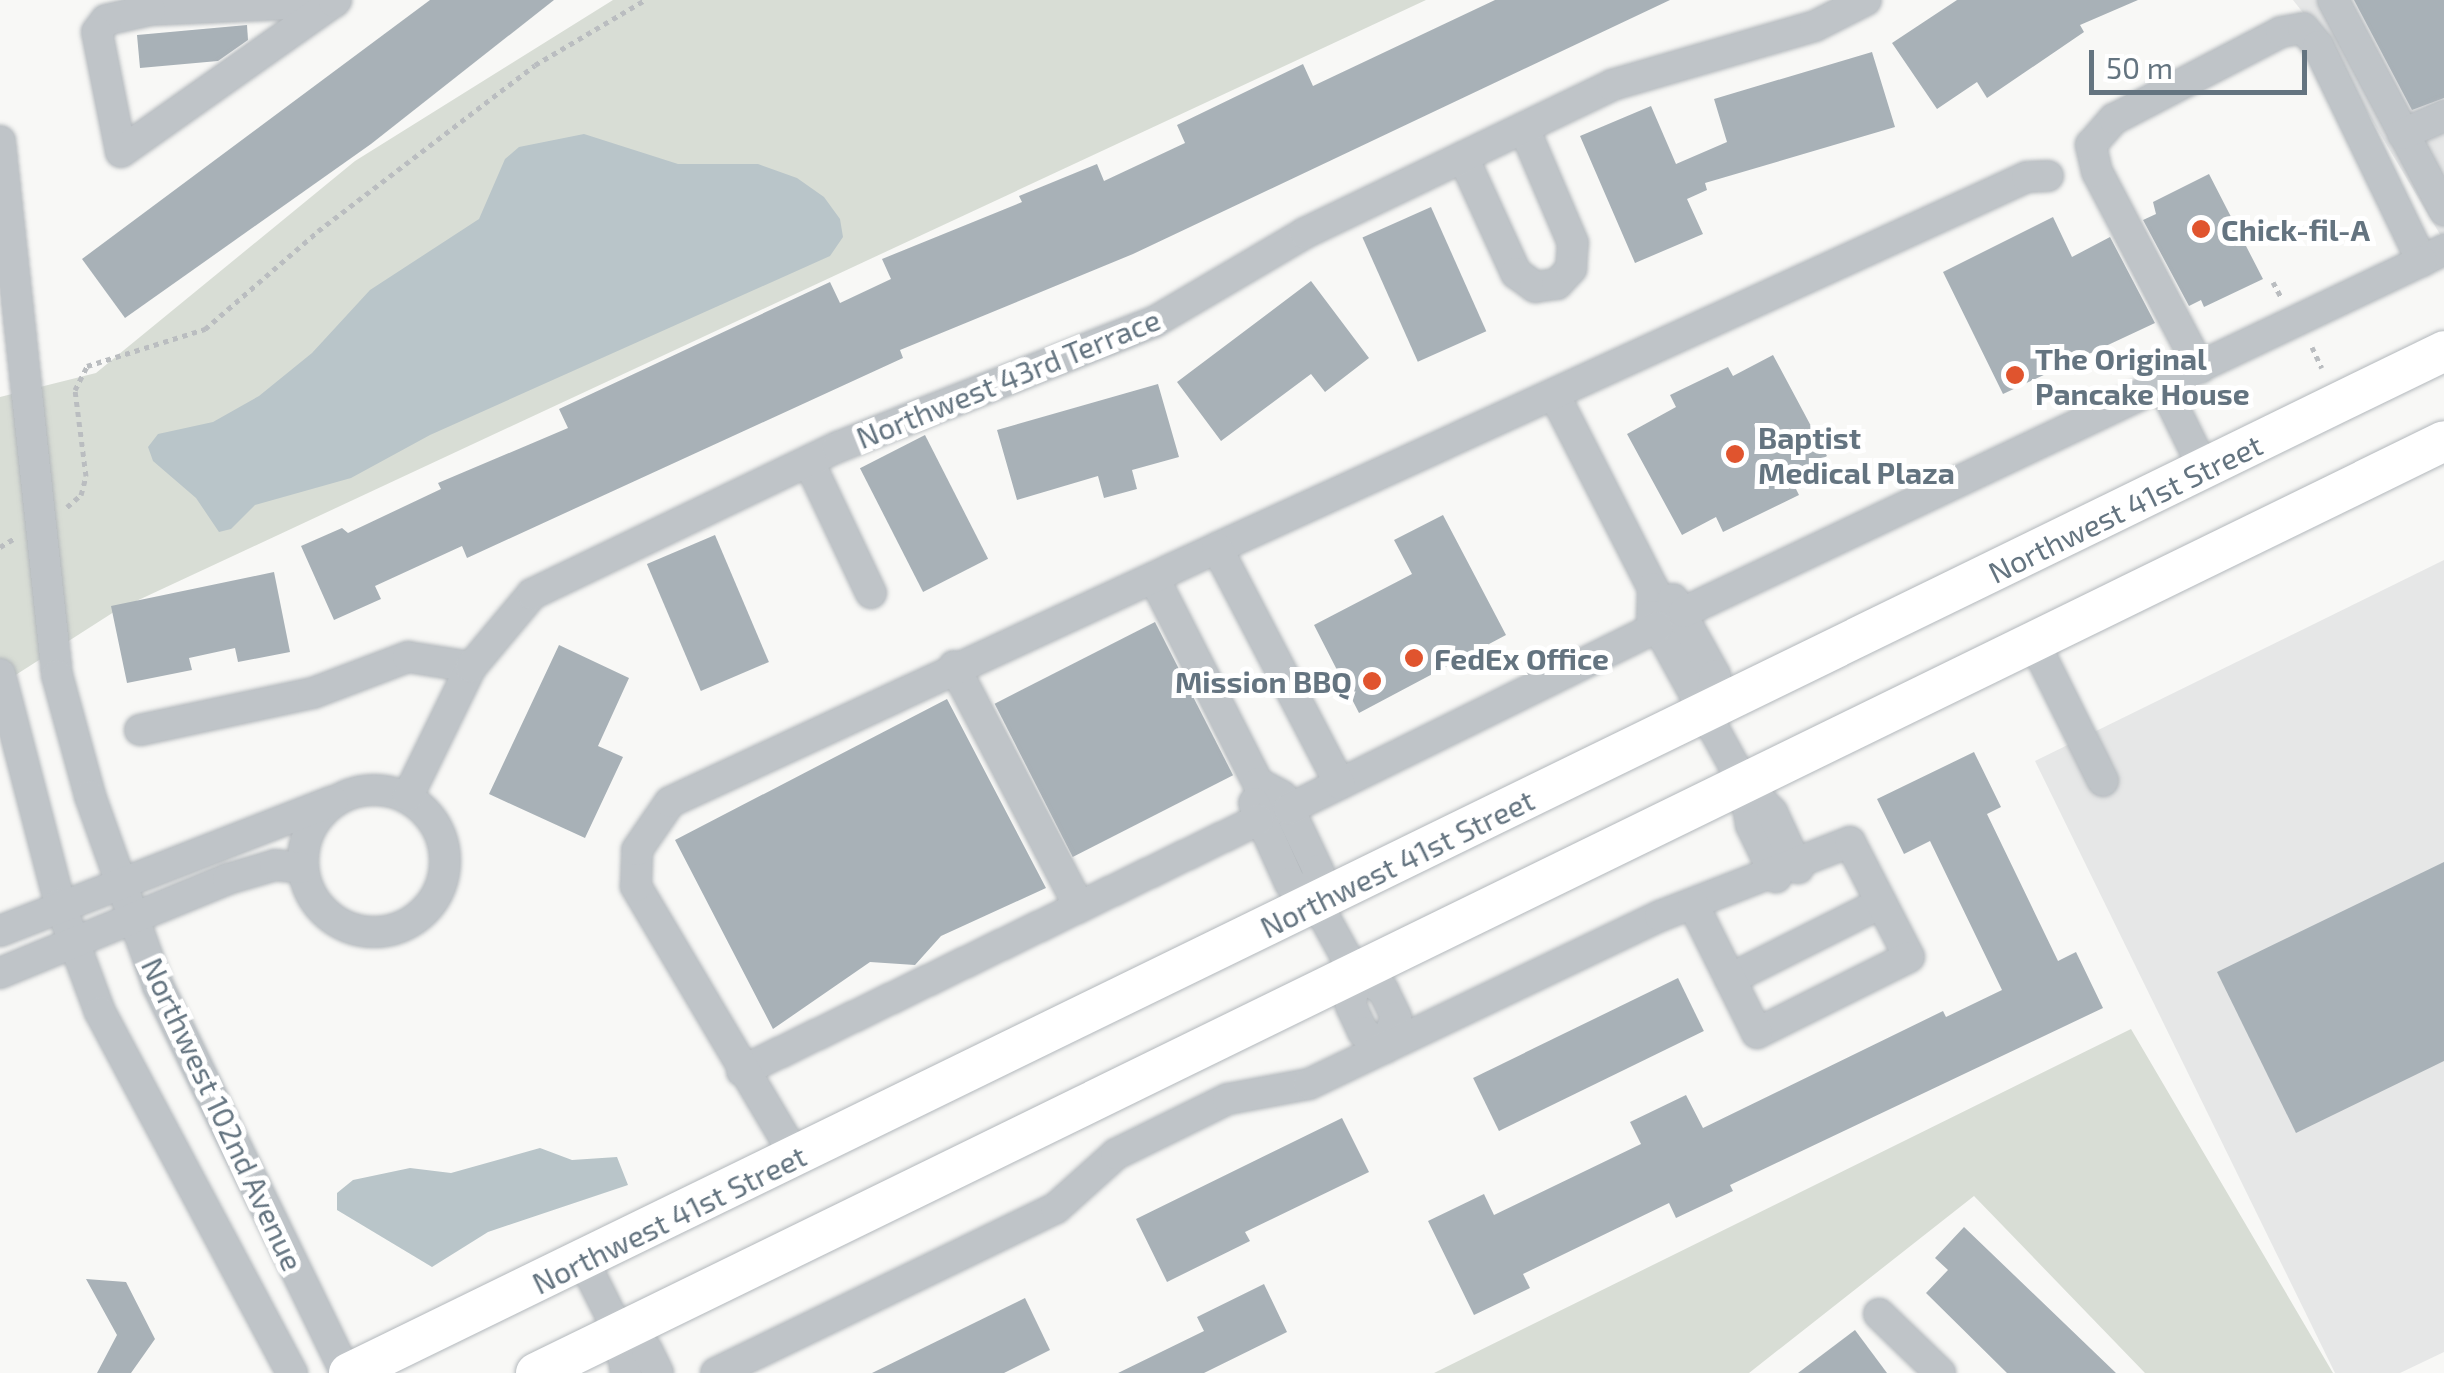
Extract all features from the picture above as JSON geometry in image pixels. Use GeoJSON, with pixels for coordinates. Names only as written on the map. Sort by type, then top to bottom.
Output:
{"type":"FeatureCollection","features":[{"type":"Feature","properties":{"kind":"main road","name":"Northwest 41st Street"},"geometry":{"type":"LineString","coordinates":[[348,1373],[584,1262],[2444,352]]}},
{"type":"Feature","properties":{"kind":"main road"},"geometry":{"type":"LineString","coordinates":[[536,1373],[2444,441]]}},
{"type":"Feature","properties":{"kind":"street","name":"Northwest 43rd Terrace"},"geometry":{"type":"LineString","coordinates":[[408,796],[471,667],[532,594],[808,462],[1154,322],[1304,233],[1612,85],[1815,26],[1866,0]]}},
{"type":"Feature","properties":{"kind":"street"},"geometry":{"type":"LineString","coordinates":[[2333,0],[2444,210]]}},
{"type":"Feature","properties":{"kind":"street"},"geometry":{"type":"LineString","coordinates":[[335,1],[121,152],[97,32],[106,20],[150,10],[335,1]]}},
{"type":"Feature","properties":{"kind":"street"},"geometry":{"type":"LineString","coordinates":[[1289,809],[1671,620],[2162,383],[2200,368],[2433,256],[2318,46],[2302,28],[2281,32],[2114,118],[2092,145],[2097,172],[2200,368]]}},
{"type":"Feature","properties":{"kind":"street"},"geometry":{"type":"LineString","coordinates":[[2404,134],[2444,116]]}},
{"type":"Feature","properties":{"kind":"street"},"geometry":{"type":"LineString","coordinates":[[1463,157],[1516,274],[1535,287],[1557,284],[1572,269],[1573,242],[1524,128]]}},
{"type":"Feature","properties":{"kind":"street","name":"Northwest 102nd Avenue"},"geometry":{"type":"LineString","coordinates":[[0,141],[45,520],[57,675],[90,796],[166,1003],[348,1373]]}},
{"type":"Feature","properties":{"kind":"street"},"geometry":{"type":"LineString","coordinates":[[796,1157],[636,886],[637,850],[670,802],[954,666],[1555,396],[2026,177],[2048,176]]}},
{"type":"Feature","properties":{"kind":"street"},"geometry":{"type":"LineString","coordinates":[[2162,383],[2204,469]]}},
{"type":"Feature","properties":{"kind":"street"},"geometry":{"type":"LineString","coordinates":[[1555,396],[1671,620],[1688,688],[1708,711],[1744,784],[1750,825],[1787,872]]}},
{"type":"Feature","properties":{"kind":"street"},"geometry":{"type":"LineString","coordinates":[[808,462],[871,593]]}},
{"type":"Feature","properties":{"kind":"street"},"geometry":{"type":"LineString","coordinates":[[1218,548],[1340,784]]}},
{"type":"Feature","properties":{"kind":"street"},"geometry":{"type":"LineString","coordinates":[[1154,578],[1258,783],[1258,820],[1290,883],[1316,902],[1355,973],[1383,990],[1396,1016],[1386,1048]]}},
{"type":"Feature","properties":{"kind":"street"},"geometry":{"type":"LineString","coordinates":[[2034,642],[2103,781]]}},
{"type":"Feature","properties":{"kind":"street"},"geometry":{"type":"LineString","coordinates":[[140,730],[313,693],[408,656],[471,667]]}},
{"type":"Feature","properties":{"kind":"street"},"geometry":{"type":"LineString","coordinates":[[954,666],[1080,906]]}},
{"type":"Feature","properties":{"kind":"street","name":"Northwest 102nd Avenue"},"geometry":{"type":"LineString","coordinates":[[0,674],[72,939],[131,1077],[292,1373]]}},
{"type":"Feature","properties":{"kind":"street"},"geometry":{"type":"LineString","coordinates":[[1258,783],[1282,796],[1289,809],[1318,870],[1316,902]]}},
{"type":"Feature","properties":{"kind":"street"},"geometry":{"type":"LineString","coordinates":[[0,930],[220,842],[336,800],[371,789],[408,796],[438,826],[446,867],[431,906],[396,930],[354,930],[318,907],[302,868],[316,818],[336,800]]}},
{"type":"Feature","properties":{"kind":"street"},"geometry":{"type":"LineString","coordinates":[[742,1071],[1258,820]]}},
{"type":"Feature","properties":{"kind":"street"},"geometry":{"type":"LineString","coordinates":[[220,842],[236,877]]}},
{"type":"Feature","properties":{"kind":"street"},"geometry":{"type":"LineString","coordinates":[[716,1373],[1056,1208],[1125,1149],[1228,1099],[1298,1089],[1693,904],[1787,872],[1850,842],[1908,957],[1757,1033],[1693,904]]}},
{"type":"Feature","properties":{"kind":"street"},"geometry":{"type":"LineString","coordinates":[[0,973],[72,939],[136,919],[236,877],[275,865],[302,868]]}},
{"type":"Feature","properties":{"kind":"street"},"geometry":{"type":"LineString","coordinates":[[1730,979],[1882,904]]}},
{"type":"Feature","properties":{"kind":"street"},"geometry":{"type":"LineString","coordinates":[[584,1262],[619,1332],[626,1373]]}},
{"type":"Feature","properties":{"kind":"street"},"geometry":{"type":"LineString","coordinates":[[1879,1314],[1940,1373]]}},
{"type":"Feature","properties":{"kind":"street"},"geometry":{"type":"LineString","coordinates":[[619,1332],[647,1350],[658,1373]]}},
{"type":"Feature","properties":{"kind":"path"},"geometry":{"type":"LineString","coordinates":[[0,547],[81,495],[86,476],[75,390],[87,366],[205,329],[318,231],[535,64],[645,0]]}},
{"type":"Feature","properties":{"kind":"path"},"geometry":{"type":"LineString","coordinates":[[2306,335],[2322,368]]}},
{"type":"Feature","properties":{"kind":"shaded area"},"geometry":{"type":"Polygon","coordinates":[[[613,0],[1426,0],[117,610],[0,685],[0,397],[96,373],[355,161],[613,0]]]}},
{"type":"Feature","properties":{"kind":"shaded area"},"geometry":{"type":"Polygon","coordinates":[[[2293,0],[2444,0],[2444,241],[2323,38],[2293,0]]]}},
{"type":"Feature","properties":{"kind":"shaded area"},"geometry":{"type":"Polygon","coordinates":[[[584,134],[678,164],[758,164],[797,178],[824,197],[840,219],[843,237],[830,256],[430,435],[351,478],[255,505],[231,529],[219,532],[196,498],[153,461],[148,447],[158,434],[213,422],[259,396],[312,353],[370,290],[479,219],[505,159],[519,147],[584,134]]]}},
{"type":"Feature","properties":{"kind":"shaded area"},"geometry":{"type":"Polygon","coordinates":[[[2444,560],[2444,1352],[2400,1373],[2335,1373],[2035,761],[2444,560]]]}},
{"type":"Feature","properties":{"kind":"shaded area"},"geometry":{"type":"Polygon","coordinates":[[[2131,1029],[2333,1373],[2145,1373],[1974,1196],[1749,1373],[1434,1373],[2131,1029]]]}},
{"type":"Feature","properties":{"kind":"shaded area"},"geometry":{"type":"Polygon","coordinates":[[[540,1148],[572,1160],[617,1157],[628,1185],[488,1232],[432,1267],[337,1210],[337,1193],[353,1180],[410,1168],[451,1173],[540,1148]]]}},
{"type":"Feature","properties":{"kind":"building"},"geometry":{"type":"Polygon","coordinates":[[[430,0],[554,0],[371,144],[125,318],[82,259],[430,0]]]}},
{"type":"Feature","properties":{"kind":"building"},"geometry":{"type":"Polygon","coordinates":[[[1495,0],[1670,0],[1133,254],[900,350],[903,358],[467,558],[462,546],[375,586],[381,599],[334,620],[301,546],[342,528],[348,533],[441,489],[438,483],[568,428],[559,409],[830,282],[840,303],[891,279],[882,259],[1022,202],[1019,196],[1097,164],[1104,181],[1185,143],[1177,125],[1303,64],[1313,86],[1495,0]]]}},
{"type":"Feature","properties":{"kind":"building"},"geometry":{"type":"Polygon","coordinates":[[[1957,0],[2138,0],[2080,25],[2084,32],[1987,98],[1977,82],[1937,109],[1892,43],[1957,0]]]}},
{"type":"Feature","properties":{"kind":"building"},"geometry":{"type":"Polygon","coordinates":[[[2354,0],[2444,0],[2444,98],[2412,110],[2354,0]]]}},
{"type":"Feature","properties":{"kind":"building"},"geometry":{"type":"Polygon","coordinates":[[[247,25],[248,40],[218,61],[140,68],[137,35],[247,25]]]}},
{"type":"Feature","properties":{"kind":"building"},"geometry":{"type":"Polygon","coordinates":[[[1872,52],[1895,127],[1705,183],[1707,190],[1687,199],[1703,234],[1635,263],[1580,136],[1651,106],[1676,164],[1727,142],[1714,99],[1872,52]]]}},
{"type":"Feature","properties":{"kind":"building","name":"Chick-fil-A"},"geometry":{"type":"Polygon","coordinates":[[[2209,174],[2263,279],[2204,307],[2201,300],[2189,306],[2143,220],[2156,214],[2153,202],[2209,174]]]}},
{"type":"Feature","properties":{"kind":"building"},"geometry":{"type":"Polygon","coordinates":[[[1431,207],[1486,331],[1418,362],[1362,238],[1431,207]]]}},
{"type":"Feature","properties":{"kind":"building"},"geometry":{"type":"Polygon","coordinates":[[[2053,217],[2072,257],[2110,237],[2155,323],[2003,394],[1943,272],[2053,217]]]}},
{"type":"Feature","properties":{"kind":"building"},"geometry":{"type":"Polygon","coordinates":[[[1311,281],[1369,358],[1325,392],[1311,374],[1221,441],[1177,382],[1311,281]]]}},
{"type":"Feature","properties":{"kind":"building"},"geometry":{"type":"Polygon","coordinates":[[[1773,355],[1827,456],[1790,477],[1799,495],[1723,532],[1716,517],[1682,535],[1627,434],[1676,407],[1670,395],[1728,367],[1733,376],[1773,355]]]}},
{"type":"Feature","properties":{"kind":"building"},"geometry":{"type":"Polygon","coordinates":[[[1158,384],[1179,457],[1132,470],[1137,489],[1104,498],[1098,476],[1017,500],[997,430],[1158,384]]]}},
{"type":"Feature","properties":{"kind":"building"},"geometry":{"type":"Polygon","coordinates":[[[925,435],[988,559],[923,592],[860,468],[925,435]]]}},
{"type":"Feature","properties":{"kind":"building"},"geometry":{"type":"Polygon","coordinates":[[[1443,515],[1506,635],[1359,713],[1314,625],[1412,574],[1394,540],[1443,515]]]}},
{"type":"Feature","properties":{"kind":"building"},"geometry":{"type":"Polygon","coordinates":[[[715,535],[769,662],[701,691],[647,564],[715,535]]]}},
{"type":"Feature","properties":{"kind":"building"},"geometry":{"type":"Polygon","coordinates":[[[274,572],[290,652],[238,662],[235,648],[189,658],[192,670],[127,683],[111,606],[274,572]]]}},
{"type":"Feature","properties":{"kind":"building"},"geometry":{"type":"Polygon","coordinates":[[[1155,622],[1233,775],[1073,857],[995,704],[1155,622]]]}},
{"type":"Feature","properties":{"kind":"building"},"geometry":{"type":"Polygon","coordinates":[[[559,645],[629,678],[598,746],[623,757],[585,838],[489,794],[559,645]]]}},
{"type":"Feature","properties":{"kind":"building"},"geometry":{"type":"Polygon","coordinates":[[[947,699],[1046,888],[941,936],[915,965],[870,962],[773,1029],[675,840],[947,699]]]}},
{"type":"Feature","properties":{"kind":"building"},"geometry":{"type":"Polygon","coordinates":[[[1974,752],[2001,807],[1987,814],[2058,961],[2076,952],[2103,1008],[1730,1185],[1733,1191],[1676,1218],[1669,1203],[1523,1274],[1530,1288],[1474,1315],[1428,1221],[1484,1194],[1494,1215],[1641,1144],[1630,1122],[1686,1095],[1703,1128],[1943,1011],[1946,1017],[2002,990],[1930,841],[1904,854],[1877,799],[1974,752]]]}},
{"type":"Feature","properties":{"kind":"building"},"geometry":{"type":"Polygon","coordinates":[[[2444,862],[2444,1061],[2296,1133],[2217,972],[2444,862]]]}},
{"type":"Feature","properties":{"kind":"building"},"geometry":{"type":"Polygon","coordinates":[[[1678,978],[1704,1031],[1499,1131],[1473,1078],[1678,978]]]}},
{"type":"Feature","properties":{"kind":"building"},"geometry":{"type":"Polygon","coordinates":[[[1342,1118],[1369,1172],[1245,1232],[1250,1241],[1167,1282],[1136,1219],[1342,1118]]]}},
{"type":"Feature","properties":{"kind":"building"},"geometry":{"type":"Polygon","coordinates":[[[1964,1227],[2116,1373],[2007,1373],[1926,1293],[1948,1270],[1935,1258],[1964,1227]]]}},
{"type":"Feature","properties":{"kind":"building"},"geometry":{"type":"Polygon","coordinates":[[[86,1279],[126,1282],[155,1339],[131,1373],[97,1373],[117,1335],[86,1279]]]}},
{"type":"Feature","properties":{"kind":"building"},"geometry":{"type":"Polygon","coordinates":[[[1264,1284],[1287,1332],[1204,1373],[1118,1373],[1204,1331],[1197,1317],[1264,1284]]]}},
{"type":"Feature","properties":{"kind":"building"},"geometry":{"type":"Polygon","coordinates":[[[1025,1298],[1050,1350],[1004,1373],[872,1373],[1025,1298]]]}},
{"type":"Feature","properties":{"kind":"building"},"geometry":{"type":"Polygon","coordinates":[[[1855,1330],[1887,1373],[1798,1373],[1855,1330]]]}},
{"type":"Feature","properties":{"kind":"place","name":"Chick-fil-A"},"geometry":{"type":"Point","coordinates":[2201,229]}},
{"type":"Feature","properties":{"kind":"place","name":"The Original Pancake House"},"geometry":{"type":"Point","coordinates":[2015,375]}},
{"type":"Feature","properties":{"kind":"place","name":"Baptist Medical Plaza"},"geometry":{"type":"Point","coordinates":[1735,454]}},
{"type":"Feature","properties":{"kind":"place","name":"FedEx Office"},"geometry":{"type":"Point","coordinates":[1414,658]}},
{"type":"Feature","properties":{"kind":"place","name":"Mission BBQ"},"geometry":{"type":"Point","coordinates":[1372,681]}}]}
